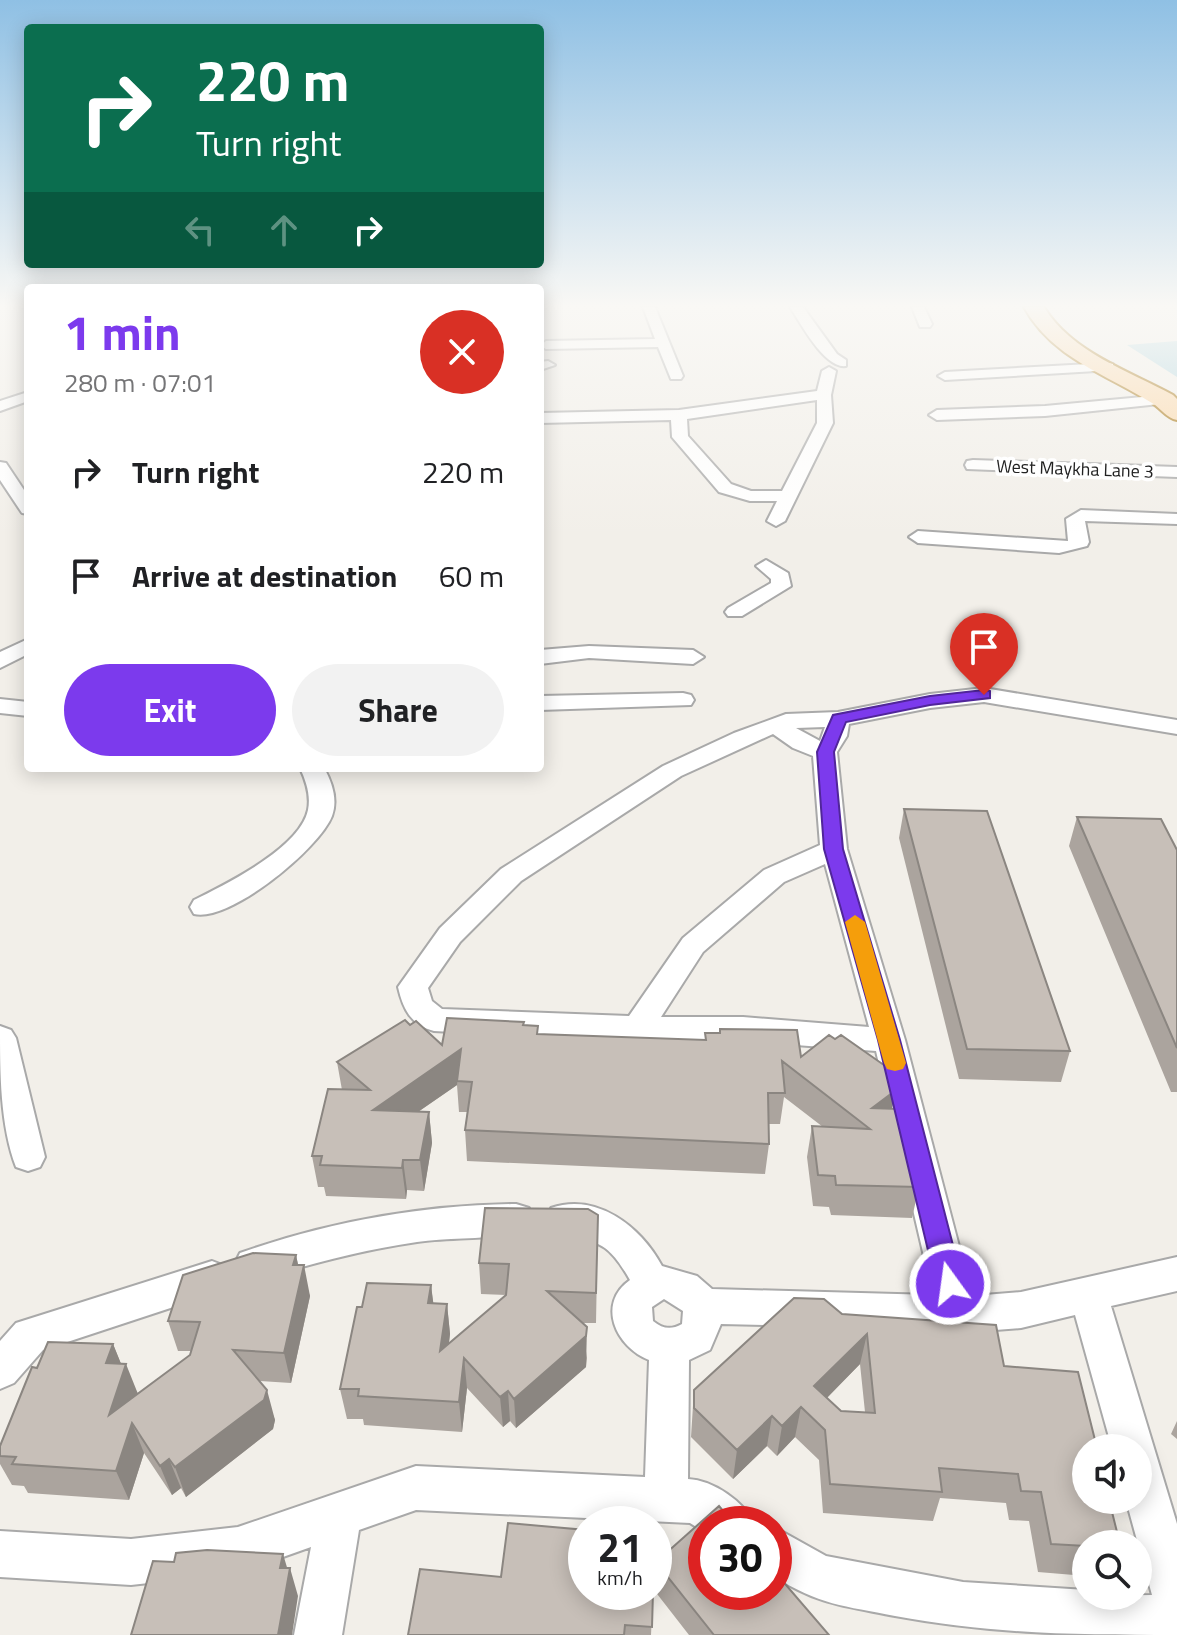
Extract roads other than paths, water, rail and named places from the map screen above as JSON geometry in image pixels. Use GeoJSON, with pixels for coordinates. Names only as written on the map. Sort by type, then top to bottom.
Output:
{"type":"FeatureCollection","features":[{"type":"Feature","properties":{"kind":"main road"},"geometry":{"type":"LineString","coordinates":[[1134,383],[1170,406]]}},
{"type":"Feature","properties":{"kind":"street"},"geometry":{"type":"LineString","coordinates":[[776,521],[825,423],[824,395],[829,383]]}},
{"type":"Feature","properties":{"kind":"street"},"geometry":{"type":"LineString","coordinates":[[4,386],[24,389]]}},
{"type":"Feature","properties":{"kind":"street"},"geometry":{"type":"LineString","coordinates":[[544,418],[679,415],[824,395]]}},
{"type":"Feature","properties":{"kind":"street"},"geometry":{"type":"LineString","coordinates":[[0,406],[24,397]]}},
{"type":"Feature","properties":{"kind":"street"},"geometry":{"type":"LineString","coordinates":[[937,415],[1170,406]]}},
{"type":"Feature","properties":{"kind":"street"},"geometry":{"type":"LineString","coordinates":[[679,415],[680,437],[725,488],[750,496],[789,496]]}},
{"type":"Feature","properties":{"kind":"street","name":"West Maykha Lane 3"},"geometry":{"type":"LineString","coordinates":[[973,465],[1177,472]]}},
{"type":"Feature","properties":{"kind":"street"},"geometry":{"type":"LineString","coordinates":[[0,467],[24,503]]}},
{"type":"Feature","properties":{"kind":"street"},"geometry":{"type":"LineString","coordinates":[[918,537],[1059,547],[1080,542],[1075,519],[1081,515],[1177,519]]}},
{"type":"Feature","properties":{"kind":"street"},"geometry":{"type":"LineString","coordinates":[[735,612],[781,586],[781,577],[766,566]]}},
{"type":"Feature","properties":{"kind":"street"},"geometry":{"type":"LineString","coordinates":[[0,661],[24,647]]}},
{"type":"Feature","properties":{"kind":"street"},"geometry":{"type":"LineString","coordinates":[[544,657],[589,652],[693,657]]}},
{"type":"Feature","properties":{"kind":"street"},"geometry":{"type":"LineString","coordinates":[[889,1040],[743,1029],[556,1027],[434,1020],[418,1006],[413,987],[450,935],[511,875],[672,771],[776,725],[812,718],[838,719],[930,701],[984,695],[1177,727]]}},
{"type":"Feature","properties":{"kind":"street"},"geometry":{"type":"LineString","coordinates":[[544,703],[683,700]]}},
{"type":"Feature","properties":{"kind":"street"},"geometry":{"type":"LineString","coordinates":[[0,706],[24,709]]}},
{"type":"Feature","properties":{"kind":"street"},"geometry":{"type":"LineString","coordinates":[[838,719],[835,736],[825,752],[834,849],[889,1040],[957,1315]]}},
{"type":"Feature","properties":{"kind":"street"},"geometry":{"type":"LineString","coordinates":[[776,725],[802,743],[825,752]]}},
{"type":"Feature","properties":{"kind":"street"},"geometry":{"type":"LineString","coordinates":[[204,907],[237,890],[304,840],[320,815],[320,788],[314,772]]}},
{"type":"Feature","properties":{"kind":"street"},"geometry":{"type":"LineString","coordinates":[[638,1027],[693,945],[774,876],[834,849]]}},
{"type":"Feature","properties":{"kind":"street"},"geometry":{"type":"LineString","coordinates":[[0,1038],[28,1157]]}},
{"type":"Feature","properties":{"kind":"street"},"geometry":{"type":"LineString","coordinates":[[0,1370],[30,1336],[338,1240],[474,1219],[568,1219],[601,1223],[636,1252],[652,1285]]}},
{"type":"Feature","properties":{"kind":"street"},"geometry":{"type":"LineString","coordinates":[[702,1306],[898,1310],[957,1315],[1021,1310],[1177,1274]]}},
{"type":"Feature","properties":{"kind":"street"},"geometry":{"type":"LineString","coordinates":[[664,1282],[687,1288],[702,1306],[703,1328],[687,1345],[669,1349],[652,1345],[642,1338],[631,1319],[635,1298],[652,1285],[664,1282]]}},
{"type":"Feature","properties":{"kind":"street"},"geometry":{"type":"LineString","coordinates":[[1088,1294],[1129,1434]]}},
{"type":"Feature","properties":{"kind":"street"},"geometry":{"type":"LineString","coordinates":[[666,1499],[669,1349]]}},
{"type":"Feature","properties":{"kind":"street"},"geometry":{"type":"LineString","coordinates":[[0,1554],[131,1562],[238,1550],[416,1488],[666,1499],[696,1501],[704,1506]]}},
{"type":"Feature","properties":{"kind":"street"},"geometry":{"type":"LineString","coordinates":[[1152,1514],[1177,1601]]}},
{"type":"Feature","properties":{"kind":"street"},"geometry":{"type":"LineString","coordinates":[[318,1635],[339,1515]]}},
{"type":"Feature","properties":{"kind":"street"},"geometry":{"type":"LineString","coordinates":[[792,1561],[818,1578],[963,1605],[1177,1620]]}}]}
